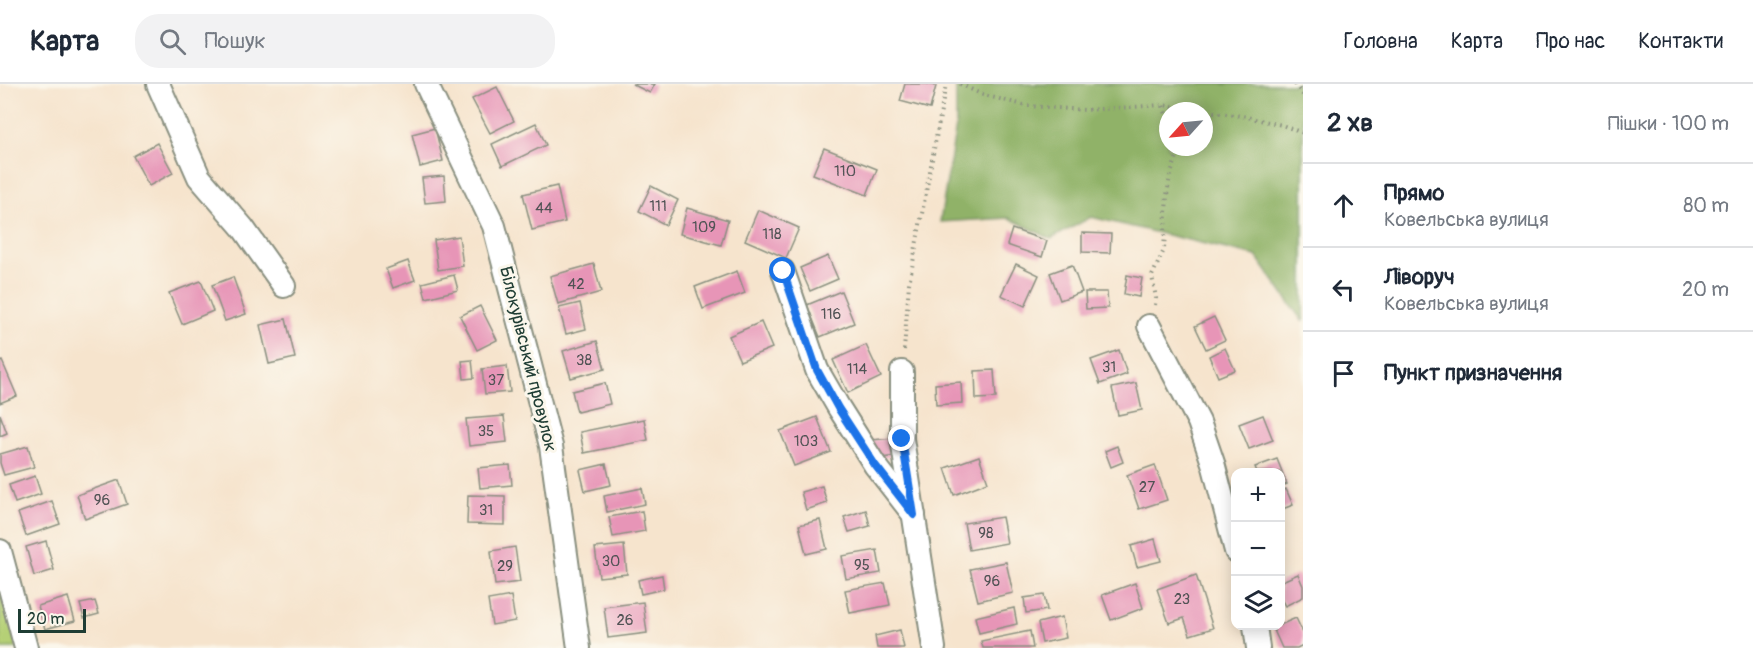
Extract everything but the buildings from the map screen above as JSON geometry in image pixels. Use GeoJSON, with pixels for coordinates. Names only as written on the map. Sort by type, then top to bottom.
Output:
{"type":"FeatureCollection","features":[{"type":"Feature","properties":{"kind":"street"},"geometry":{"type":"LineString","coordinates":[[158,84],[199,177],[243,228],[284,286]]}},
{"type":"Feature","properties":{"kind":"street","name":"Білокурівський провулок"},"geometry":{"type":"LineString","coordinates":[[426,84],[494,226],[551,446],[579,648]]}},
{"type":"Feature","properties":{"kind":"street"},"geometry":{"type":"LineString","coordinates":[[783,271],[817,370],[838,408],[875,465],[914,515]]}},
{"type":"Feature","properties":{"kind":"street"},"geometry":{"type":"LineString","coordinates":[[1149,326],[1199,422],[1213,463],[1231,532]]}},
{"type":"Feature","properties":{"kind":"street"},"geometry":{"type":"LineString","coordinates":[[902,372],[902,439],[934,648]]}},
{"type":"Feature","properties":{"kind":"street"},"geometry":{"type":"LineString","coordinates":[[0,551],[26,648]]}},
{"type":"Feature","properties":{"kind":"street"},"geometry":{"type":"LineString","coordinates":[[1256,630],[1258,648]]}},
{"type":"Feature","properties":{"kind":"path"},"geometry":{"type":"LineString","coordinates":[[902,372],[909,284],[946,84]]}},
{"type":"Feature","properties":{"kind":"path"},"geometry":{"type":"LineString","coordinates":[[960,84],[983,95],[1028,106],[1085,110],[1159,105]]}},
{"type":"Feature","properties":{"kind":"path"},"geometry":{"type":"LineString","coordinates":[[1295,84],[1303,95]]}},
{"type":"Feature","properties":{"kind":"path"},"geometry":{"type":"LineString","coordinates":[[1213,112],[1282,125],[1303,133]]}},
{"type":"Feature","properties":{"kind":"path"},"geometry":{"type":"LineString","coordinates":[[1149,326],[1156,298],[1152,276],[1164,250],[1170,176],[1177,156]]}},
{"type":"Feature","properties":{"kind":"green space"},"geometry":{"type":"Polygon","coordinates":[[[956,84],[1303,84],[1303,322],[1256,256],[1091,217],[1051,239],[1009,218],[940,222],[956,126],[956,84]]]}},
{"type":"Feature","properties":{"kind":"green space"},"geometry":{"type":"Polygon","coordinates":[[[0,587],[17,648],[0,648],[0,587]]]}},
{"type":"Feature","properties":{"kind":"route"},"geometry":{"type":"LineString","coordinates":[[783,271],[817,370],[838,408],[875,465],[914,515],[902,439]]}}]}
